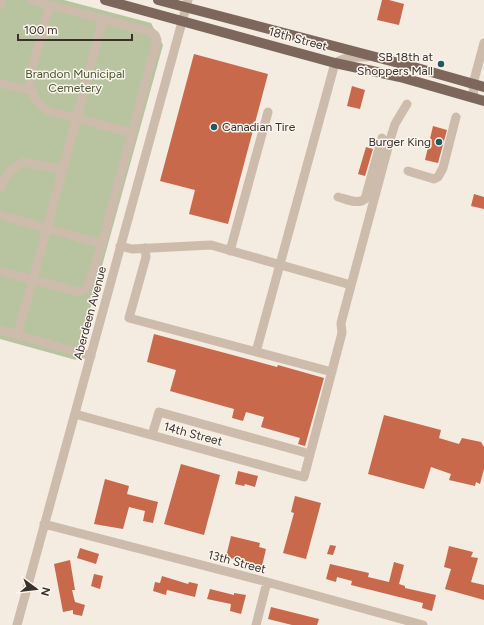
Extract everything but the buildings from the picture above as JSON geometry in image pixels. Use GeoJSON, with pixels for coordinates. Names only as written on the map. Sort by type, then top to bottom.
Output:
{"type":"FeatureCollection","features":[{"type":"Feature","properties":{"kind":"main road","name":"18th Street"},"geometry":{"type":"LineString","coordinates":[[105,0],[335,63],[400,77],[479,100]]}},
{"type":"Feature","properties":{"kind":"main road","name":"18th Street"},"geometry":{"type":"LineString","coordinates":[[158,0],[187,4],[375,57],[481,84]]}},
{"type":"Feature","properties":{"kind":"street"},"geometry":{"type":"LineString","coordinates":[[0,5],[1,0]]}},
{"type":"Feature","properties":{"kind":"street"},"geometry":{"type":"LineString","coordinates":[[0,271],[77,291],[85,290],[91,282],[157,40],[155,35],[151,32],[31,0]]}},
{"type":"Feature","properties":{"kind":"street","name":"Aberdeen Avenue"},"geometry":{"type":"LineString","coordinates":[[17,625],[187,4]]}},
{"type":"Feature","properties":{"kind":"street"},"geometry":{"type":"LineString","coordinates":[[50,5],[30,80],[31,89],[38,102],[45,109],[132,134]]}},
{"type":"Feature","properties":{"kind":"street"},"geometry":{"type":"LineString","coordinates":[[17,335],[63,170],[102,20]]}},
{"type":"Feature","properties":{"kind":"street"},"geometry":{"type":"LineString","coordinates":[[479,100],[484,43]]}},
{"type":"Feature","properties":{"kind":"street"},"geometry":{"type":"LineString","coordinates":[[256,352],[335,63],[348,57],[375,57]]}},
{"type":"Feature","properties":{"kind":"street"},"geometry":{"type":"LineString","coordinates":[[0,82],[24,89],[31,89]]}},
{"type":"Feature","properties":{"kind":"street"},"geometry":{"type":"LineString","coordinates":[[152,435],[159,412],[310,454],[342,333],[340,323],[392,132],[407,104]]}},
{"type":"Feature","properties":{"kind":"street"},"geometry":{"type":"LineString","coordinates":[[230,250],[268,112]]}},
{"type":"Feature","properties":{"kind":"street"},"geometry":{"type":"LineString","coordinates":[[408,171],[434,179],[438,177],[443,168],[456,117]]}},
{"type":"Feature","properties":{"kind":"street"},"geometry":{"type":"LineString","coordinates":[[338,197],[358,202],[365,199],[382,138]]}},
{"type":"Feature","properties":{"kind":"street"},"geometry":{"type":"LineString","coordinates":[[0,189],[6,177],[20,163],[30,162],[63,170]]}},
{"type":"Feature","properties":{"kind":"street"},"geometry":{"type":"LineString","coordinates":[[0,215],[102,244]]}},
{"type":"Feature","properties":{"kind":"street"},"geometry":{"type":"LineString","coordinates":[[120,246],[132,249],[211,245],[350,285]]}},
{"type":"Feature","properties":{"kind":"street"},"geometry":{"type":"LineString","coordinates":[[145,248],[146,256],[129,318],[332,372]]}},
{"type":"Feature","properties":{"kind":"street"},"geometry":{"type":"LineString","coordinates":[[0,330],[91,356]]}},
{"type":"Feature","properties":{"kind":"street","name":"14th Street"},"geometry":{"type":"LineString","coordinates":[[75,414],[304,477],[310,454]]}},
{"type":"Feature","properties":{"kind":"street","name":"13th Street"},"geometry":{"type":"LineString","coordinates":[[44,524],[267,582],[423,625]]}},
{"type":"Feature","properties":{"kind":"street"},"geometry":{"type":"LineString","coordinates":[[256,625],[267,582]]}},
{"type":"Feature","properties":{"kind":"green space","name":"Brandon Municipal Cemetery"},"geometry":{"type":"Polygon","coordinates":[[[0,0],[64,0],[151,23],[163,45],[76,360],[0,339],[0,0]]]}},
{"type":"Feature","properties":{"kind":"place","name":"SB 18th at Shoppers Mall"},"geometry":{"type":"Point","coordinates":[441,64]}},
{"type":"Feature","properties":{"kind":"place","name":"Canadian Tire"},"geometry":{"type":"Point","coordinates":[214,127]}},
{"type":"Feature","properties":{"kind":"place","name":"Burger King"},"geometry":{"type":"Point","coordinates":[439,142]}}]}
